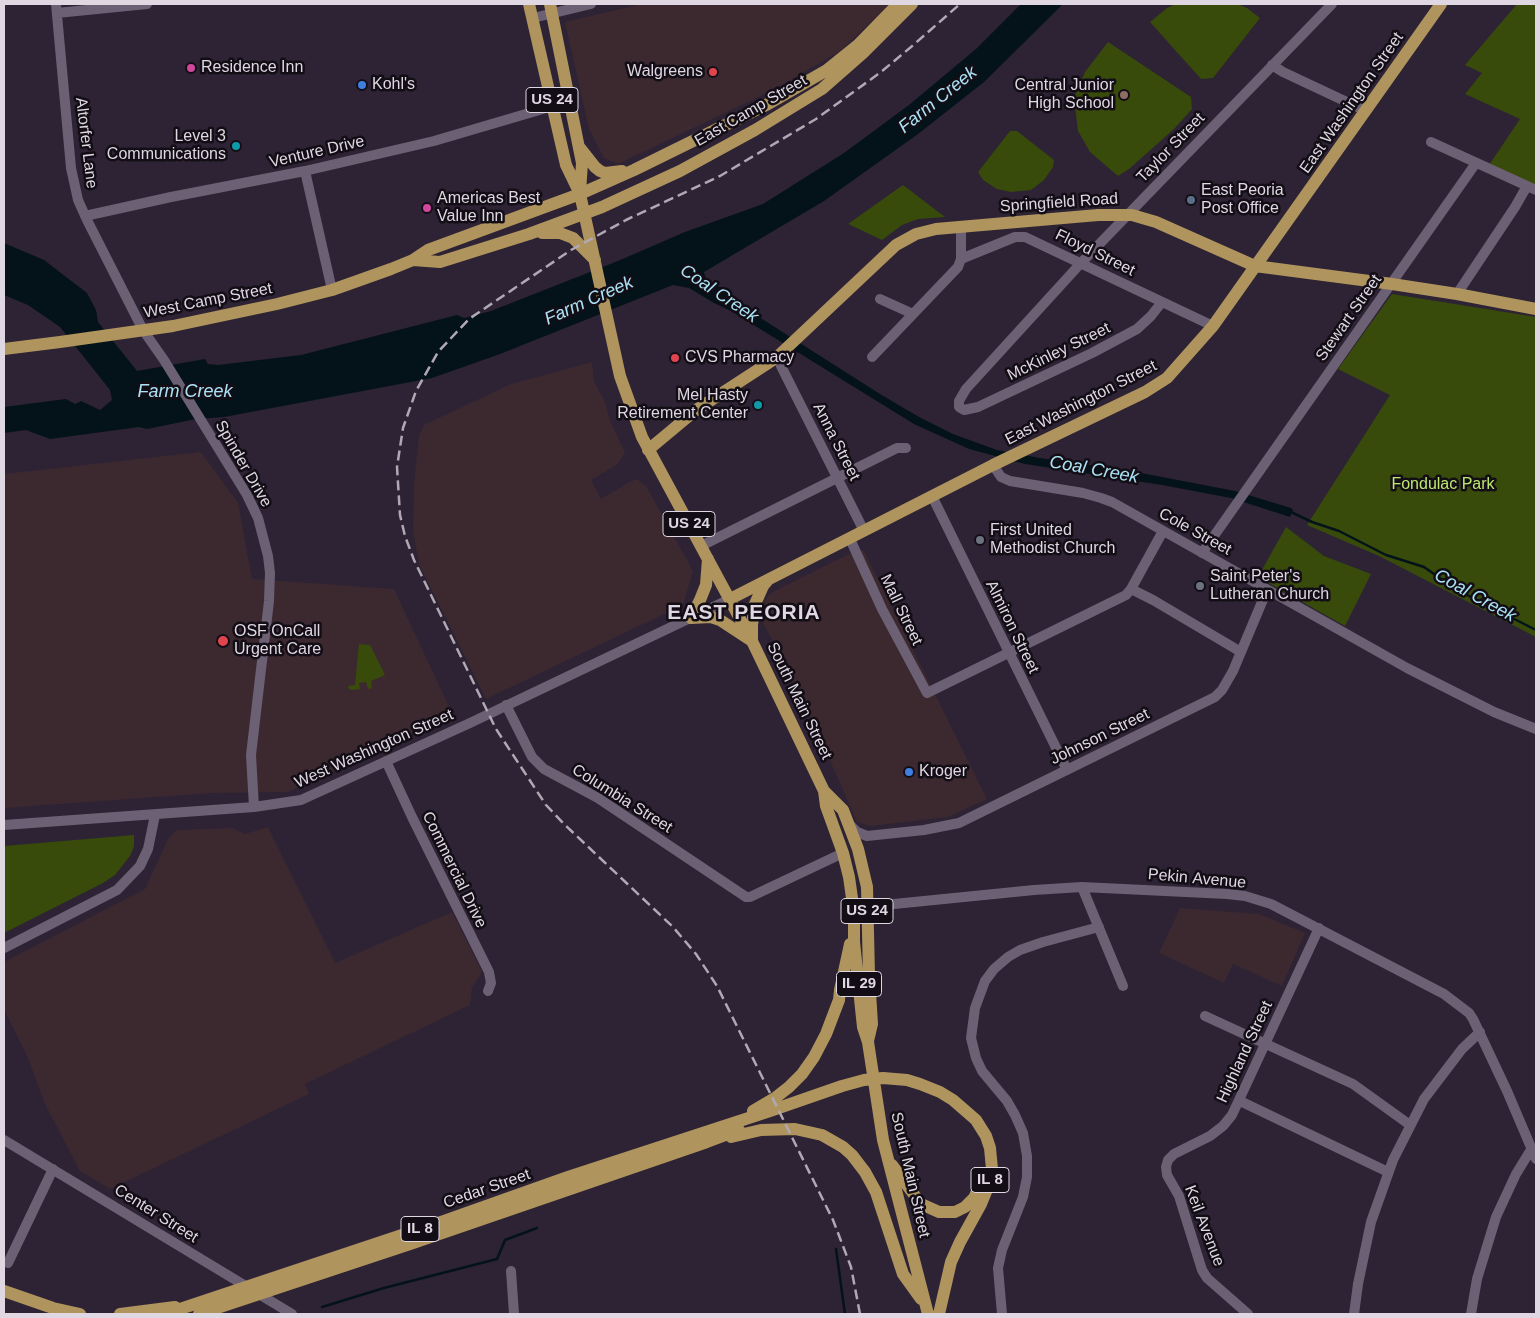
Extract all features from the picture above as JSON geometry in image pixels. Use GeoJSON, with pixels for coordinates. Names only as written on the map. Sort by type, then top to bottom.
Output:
{"type":"FeatureCollection","features":[{"type":"Feature","properties":{"kind":"main road","name":"US 24"},"geometry":{"type":"LineString","coordinates":[[529,4],[566,165],[580,194],[620,376],[648,450],[730,599]]}},
{"type":"Feature","properties":{"kind":"main road","name":"East Camp Street"},"geometry":{"type":"LineString","coordinates":[[580,194],[634,170],[754,111],[812,79],[858,45],[898,4]]}},
{"type":"Feature","properties":{"kind":"main road","name":"East Camp Street"},"geometry":{"type":"LineString","coordinates":[[584,213],[602,207],[696,162],[806,100],[852,64],[912,4]]}},
{"type":"Feature","properties":{"kind":"main road","name":"East Washington Street"},"geometry":{"type":"LineString","coordinates":[[730,599],[1018,453],[1156,386],[1175,370],[1213,326],[1441,4]]}},
{"type":"Feature","properties":{"kind":"main road","name":"US 24"},"geometry":{"type":"LineString","coordinates":[[550,9],[582,163],[580,194]]}},
{"type":"Feature","properties":{"kind":"main road"},"geometry":{"type":"LineString","coordinates":[[579,147],[596,167],[604,173],[634,170]]}},
{"type":"Feature","properties":{"kind":"main road","name":"West Camp Street"},"geometry":{"type":"LineString","coordinates":[[4,349],[173,326],[277,304],[332,290],[414,260],[428,250],[580,194]]}},
{"type":"Feature","properties":{"kind":"main road","name":"West Camp Street"},"geometry":{"type":"LineString","coordinates":[[414,260],[440,262],[529,234],[584,213]]}},
{"type":"Feature","properties":{"kind":"main road","name":"Springfield Road"},"geometry":{"type":"LineString","coordinates":[[648,450],[696,410],[757,371],[788,347],[899,243],[921,232],[961,226],[1127,214],[1156,222],[1255,266],[1392,284],[1536,309]]}},
{"type":"Feature","properties":{"kind":"main road"},"geometry":{"type":"LineString","coordinates":[[529,234],[552,232],[567,235],[573,238],[594,260]]}},
{"type":"Feature","properties":{"kind":"main road"},"geometry":{"type":"LineString","coordinates":[[690,618],[706,585],[708,558]]}},
{"type":"Feature","properties":{"kind":"main road"},"geometry":{"type":"LineString","coordinates":[[752,641],[755,604],[763,586],[768,580]]}},
{"type":"Feature","properties":{"kind":"main road","name":"South Main Street"},"geometry":{"type":"LineString","coordinates":[[730,599],[824,791],[826,806],[843,853],[854,908],[863,1027],[868,1042],[876,1101],[888,1161],[927,1310]]}},
{"type":"Feature","properties":{"kind":"main road"},"geometry":{"type":"LineString","coordinates":[[690,618],[711,617],[720,620],[752,641]]}},
{"type":"Feature","properties":{"kind":"main road","name":"South Main Street"},"geometry":{"type":"LineString","coordinates":[[824,791],[843,810],[858,848],[868,895],[872,1024],[868,1042]]}},
{"type":"Feature","properties":{"kind":"main road","name":"IL 8"},"geometry":{"type":"LineString","coordinates":[[706,1137],[767,1103],[796,1081],[814,1057],[836,1010],[854,926]]}},
{"type":"Feature","properties":{"kind":"main road","name":"IL 8"},"geometry":{"type":"LineString","coordinates":[[706,1137],[874,1079],[933,1089],[964,1108],[976,1120],[986,1136],[991,1154],[992,1169],[988,1187],[981,1204],[951,1262],[939,1314]]}},
{"type":"Feature","properties":{"kind":"main road","name":"IL 8"},"geometry":{"type":"LineString","coordinates":[[888,1161],[918,1200],[926,1207],[939,1212],[955,1212],[964,1207],[977,1194],[983,1178],[984,1162],[982,1149],[978,1136],[967,1121],[944,1102],[906,1084]]}},
{"type":"Feature","properties":{"kind":"main road"},"geometry":{"type":"LineString","coordinates":[[706,1137],[780,1128],[805,1130],[822,1135],[852,1154],[876,1192],[903,1274],[927,1310]]}},
{"type":"Feature","properties":{"kind":"main road","name":"Cedar Street"},"geometry":{"type":"LineString","coordinates":[[199,1314],[285,1280],[706,1137]]}},
{"type":"Feature","properties":{"kind":"main road","name":"Cedar Street"},"geometry":{"type":"LineString","coordinates":[[165,1314],[214,1297],[285,1280]]}},
{"type":"Feature","properties":{"kind":"main road"},"geometry":{"type":"LineString","coordinates":[[4,1291],[53,1308],[80,1314]]}},
{"type":"Feature","properties":{"kind":"main road"},"geometry":{"type":"LineString","coordinates":[[120,1314],[171,1308],[214,1297]]}},
{"type":"Feature","properties":{"kind":"street"},"geometry":{"type":"LineString","coordinates":[[56,9],[147,4]]}},
{"type":"Feature","properties":{"kind":"street"},"geometry":{"type":"LineString","coordinates":[[533,18],[550,9],[592,4]]}},
{"type":"Feature","properties":{"kind":"street","name":"Taylor Street"},"geometry":{"type":"LineString","coordinates":[[959,407],[959,401],[966,389],[1127,214],[1332,4]]}},
{"type":"Feature","properties":{"kind":"street","name":"Altorfer Lane"},"geometry":{"type":"LineString","coordinates":[[56,9],[71,168],[78,200],[143,330]]}},
{"type":"Feature","properties":{"kind":"street"},"geometry":{"type":"LineString","coordinates":[[1272,65],[1366,111]]}},
{"type":"Feature","properties":{"kind":"street","name":"Venture Drive"},"geometry":{"type":"LineString","coordinates":[[85,216],[305,171],[434,141],[553,106]]}},
{"type":"Feature","properties":{"kind":"street"},"geometry":{"type":"LineString","coordinates":[[1431,142],[1531,188],[1515,207],[1457,294]]}},
{"type":"Feature","properties":{"kind":"street","name":"Stewart Street"},"geometry":{"type":"LineString","coordinates":[[1202,553],[1476,163]]}},
{"type":"Feature","properties":{"kind":"street"},"geometry":{"type":"LineString","coordinates":[[305,171],[332,290]]}},
{"type":"Feature","properties":{"kind":"street"},"geometry":{"type":"LineString","coordinates":[[872,356],[958,267],[961,259],[961,226]]}},
{"type":"Feature","properties":{"kind":"street","name":"Floyd Street"},"geometry":{"type":"LineString","coordinates":[[961,259],[1015,237],[1032,240],[1213,326]]}},
{"type":"Feature","properties":{"kind":"street"},"geometry":{"type":"LineString","coordinates":[[880,299],[913,314]]}},
{"type":"Feature","properties":{"kind":"street","name":"McKinley Street"},"geometry":{"type":"LineString","coordinates":[[959,407],[964,410],[978,407],[1092,353],[1137,329],[1162,302]]}},
{"type":"Feature","properties":{"kind":"street","name":"Spinder Drive"},"geometry":{"type":"LineString","coordinates":[[143,330],[164,360],[247,496],[258,518],[268,556],[270,573],[268,611],[251,755],[254,807]]}},
{"type":"Feature","properties":{"kind":"street","name":"Anna Street"},"geometry":{"type":"LineString","coordinates":[[781,366],[864,532]]}},
{"type":"Feature","properties":{"kind":"street"},"geometry":{"type":"LineString","coordinates":[[702,546],[897,448],[906,448]]}},
{"type":"Feature","properties":{"kind":"street","name":"Cole Street"},"geometry":{"type":"LineString","coordinates":[[999,463],[1001,477],[1010,481],[1101,498],[1407,668],[1494,712],[1536,729]]}},
{"type":"Feature","properties":{"kind":"street","name":"Almiron Street"},"geometry":{"type":"LineString","coordinates":[[932,496],[1067,770]]}},
{"type":"Feature","properties":{"kind":"street"},"geometry":{"type":"LineString","coordinates":[[1008,652],[1119,598],[1131,589],[1163,531]]}},
{"type":"Feature","properties":{"kind":"street","name":"Mall Street"},"geometry":{"type":"LineString","coordinates":[[850,539],[882,609],[927,693],[1008,652]]}},
{"type":"Feature","properties":{"kind":"street"},"geometry":{"type":"LineString","coordinates":[[1131,589],[1241,652]]}},
{"type":"Feature","properties":{"kind":"street","name":"Johnson Street"},"geometry":{"type":"LineString","coordinates":[[847,821],[855,830],[865,836],[924,830],[959,823],[1214,697],[1228,681],[1267,590]]}},
{"type":"Feature","properties":{"kind":"street","name":"West Washington Street"},"geometry":{"type":"LineString","coordinates":[[4,825],[254,807],[301,800],[730,599]]}},
{"type":"Feature","properties":{"kind":"street","name":"Columbia Street"},"geometry":{"type":"LineString","coordinates":[[506,705],[532,757],[544,769],[598,798],[746,897],[750,897],[843,853]]}},
{"type":"Feature","properties":{"kind":"street","name":"Commercial Drive"},"geometry":{"type":"LineString","coordinates":[[386,761],[489,972],[491,983],[488,992]]}},
{"type":"Feature","properties":{"kind":"street"},"geometry":{"type":"LineString","coordinates":[[4,948],[117,890],[140,866],[148,849],[155,815]]}},
{"type":"Feature","properties":{"kind":"street","name":"Johnson Street"},"geometry":{"type":"LineString","coordinates":[[863,867],[862,855],[866,844],[871,839],[885,835]]}},
{"type":"Feature","properties":{"kind":"street"},"geometry":{"type":"LineString","coordinates":[[1082,887],[1123,986]]}},
{"type":"Feature","properties":{"kind":"street","name":"Pekin Avenue"},"geometry":{"type":"LineString","coordinates":[[854,908],[1082,887],[1227,894],[1245,896],[1271,904],[1320,928],[1451,999],[1469,1013],[1480,1032],[1536,1159]]}},
{"type":"Feature","properties":{"kind":"street"},"geometry":{"type":"LineString","coordinates":[[1002,1314],[998,1268],[1002,1250],[1023,1197],[1027,1177],[1027,1156],[1023,1133],[1015,1114],[1007,1101],[982,1071],[974,1052],[971,1031],[973,1016],[979,993],[994,969],[1003,961],[1020,950],[1098,927]]}},
{"type":"Feature","properties":{"kind":"street","name":"Highland Street"},"geometry":{"type":"LineString","coordinates":[[1167,1163],[1174,1154],[1198,1143],[1217,1131],[1228,1121],[1240,1101],[1320,928]]}},
{"type":"Feature","properties":{"kind":"street"},"geometry":{"type":"LineString","coordinates":[[1205,1016],[1353,1084],[1410,1124]]}},
{"type":"Feature","properties":{"kind":"street"},"geometry":{"type":"LineString","coordinates":[[1354,1314],[1358,1284],[1370,1228],[1388,1172],[1424,1099],[1462,1049],[1480,1032]]}},
{"type":"Feature","properties":{"kind":"street"},"geometry":{"type":"LineString","coordinates":[[1240,1101],[1388,1172]]}},
{"type":"Feature","properties":{"kind":"street","name":"Center Street"},"geometry":{"type":"LineString","coordinates":[[4,1140],[54,1168],[230,1278],[292,1314]]}},
{"type":"Feature","properties":{"kind":"street"},"geometry":{"type":"LineString","coordinates":[[1471,1314],[1479,1271],[1496,1217],[1516,1174],[1532,1148]]}},
{"type":"Feature","properties":{"kind":"street","name":"Keil Avenue"},"geometry":{"type":"LineString","coordinates":[[1167,1163],[1167,1175],[1178,1196],[1202,1270],[1208,1278],[1248,1314]]}},
{"type":"Feature","properties":{"kind":"street"},"geometry":{"type":"LineString","coordinates":[[8,1263],[54,1168]]}},
{"type":"Feature","properties":{"kind":"street"},"geometry":{"type":"LineString","coordinates":[[512,1271],[514,1314]]}},
{"type":"Feature","properties":{"kind":"shaded area"},"geometry":{"type":"Polygon","coordinates":[[[642,4],[890,4],[839,52],[771,91],[618,164],[604,158],[589,129],[565,22],[642,4]]]}},
{"type":"Feature","properties":{"kind":"shaded area"},"geometry":{"type":"Polygon","coordinates":[[[592,362],[594,381],[605,402],[610,421],[625,452],[618,464],[591,480],[601,499],[633,480],[638,480],[646,486],[693,571],[683,605],[486,699],[419,564],[413,531],[414,485],[419,435],[424,425],[511,384],[592,362]]]}},
{"type":"Feature","properties":{"kind":"shaded area"},"geometry":{"type":"Polygon","coordinates":[[[201,452],[238,503],[252,579],[394,589],[452,713],[288,792],[212,793],[4,808],[4,474],[201,452]]]}},
{"type":"Feature","properties":{"kind":"shaded area"},"geometry":{"type":"Polygon","coordinates":[[[857,550],[864,551],[987,799],[948,817],[871,826],[857,822],[823,749],[818,733],[778,654],[778,650],[761,620],[761,607],[769,594],[857,550]]]}},
{"type":"Feature","properties":{"kind":"shaded area"},"geometry":{"type":"Polygon","coordinates":[[[268,827],[335,963],[452,912],[482,972],[472,987],[470,1005],[305,1084],[309,1094],[110,1189],[80,1171],[45,1104],[28,1058],[4,1009],[4,962],[145,889],[169,837],[177,830],[232,828],[245,834],[268,827]]]}},
{"type":"Feature","properties":{"kind":"shaded area"},"geometry":{"type":"Polygon","coordinates":[[[1180,908],[1259,914],[1305,933],[1282,986],[1233,964],[1224,983],[1159,953],[1180,908]]]}},
{"type":"Feature","properties":{"kind":"green space"},"geometry":{"type":"Polygon","coordinates":[[[1176,4],[1237,4],[1247,8],[1260,18],[1213,78],[1201,79],[1150,22],[1167,8],[1176,4]]]}},
{"type":"Feature","properties":{"kind":"green space"},"geometry":{"type":"Polygon","coordinates":[[[1517,4],[1536,4],[1536,190],[1487,168],[1520,119],[1465,94],[1482,73],[1465,65],[1517,4]]]}},
{"type":"Feature","properties":{"kind":"green space"},"geometry":{"type":"Polygon","coordinates":[[[1108,42],[1191,97],[1192,109],[1174,129],[1129,169],[1118,176],[1090,152],[1078,131],[1074,98],[1085,72],[1108,42]]]}},
{"type":"Feature","properties":{"kind":"green space"},"geometry":{"type":"Polygon","coordinates":[[[1010,131],[1017,131],[1054,160],[1053,167],[1044,180],[1031,190],[1011,192],[997,189],[983,180],[978,172],[1010,131]]]}},
{"type":"Feature","properties":{"kind":"green space"},"geometry":{"type":"Polygon","coordinates":[[[903,185],[945,217],[918,219],[902,225],[882,240],[848,224],[903,185]]]}},
{"type":"Feature","properties":{"kind":"green space","name":"Fondulac Park"},"geometry":{"type":"Polygon","coordinates":[[[1392,294],[1536,317],[1536,637],[1379,556],[1307,525],[1390,395],[1338,369],[1392,294]]]}},
{"type":"Feature","properties":{"kind":"green space"},"geometry":{"type":"Polygon","coordinates":[[[1286,527],[1324,556],[1371,574],[1345,626],[1258,577],[1286,527]]]}},
{"type":"Feature","properties":{"kind":"green space"},"geometry":{"type":"Polygon","coordinates":[[[359,644],[370,645],[385,675],[371,681],[372,688],[368,689],[366,682],[359,683],[360,689],[352,690],[348,686],[355,685],[359,644]]]}},
{"type":"Feature","properties":{"kind":"green space"},"geometry":{"type":"Polygon","coordinates":[[[134,835],[134,846],[130,856],[115,875],[103,883],[4,933],[4,846],[134,835]]]}},
{"type":"Feature","properties":{"kind":"water","name":"Farm Creek"},"geometry":{"type":"Polygon","coordinates":[[[1021,4],[1063,4],[984,82],[918,134],[824,201],[704,272],[706,279],[725,290],[737,303],[880,394],[953,434],[997,450],[1131,471],[1235,491],[1291,508],[1293,510],[1290,517],[1231,498],[1162,485],[1025,464],[969,449],[914,424],[731,311],[689,288],[673,285],[500,354],[432,378],[224,417],[196,419],[147,429],[139,427],[50,439],[26,430],[4,433],[4,407],[66,399],[75,404],[81,401],[100,410],[112,400],[110,390],[60,327],[28,305],[4,295],[4,243],[44,260],[87,293],[96,310],[98,322],[137,371],[205,359],[208,364],[218,365],[301,355],[457,315],[464,318],[491,311],[618,261],[685,232],[763,204],[844,153],[909,105],[976,49],[1021,4]]]}},
{"type":"Feature","properties":{"kind":"waterway","name":"Coal Creek"},"geometry":{"type":"LineString","coordinates":[[1291,512],[1312,522],[1339,531],[1386,555],[1424,567],[1457,590],[1536,630]]}},
{"type":"Feature","properties":{"kind":"waterway"},"geometry":{"type":"LineString","coordinates":[[322,1307],[384,1288],[497,1259],[505,1240],[537,1228]]}},
{"type":"Feature","properties":{"kind":"waterway"},"geometry":{"type":"LineString","coordinates":[[836,1249],[845,1314]]}},
{"type":"Feature","properties":{"kind":"railway"},"geometry":{"type":"LineString","coordinates":[[860,1314],[851,1267],[833,1220],[717,986],[696,954],[673,927],[546,805],[496,729],[414,560],[400,515],[397,467],[403,428],[416,391],[438,352],[469,319],[571,250],[626,220],[720,176],[816,119],[881,72],[960,4]]}},
{"type":"Feature","properties":{"kind":"place","name":"Residence Inn"},"geometry":{"type":"Point","coordinates":[191,68]}},
{"type":"Feature","properties":{"kind":"place","name":"Walgreens"},"geometry":{"type":"Point","coordinates":[713,72]}},
{"type":"Feature","properties":{"kind":"place","name":"Kohl's"},"geometry":{"type":"Point","coordinates":[362,85]}},
{"type":"Feature","properties":{"kind":"place","name":"Central Junior High School"},"geometry":{"type":"Point","coordinates":[1124,95]}},
{"type":"Feature","properties":{"kind":"place","name":"Level 3 Communications"},"geometry":{"type":"Point","coordinates":[236,146]}},
{"type":"Feature","properties":{"kind":"place","name":"East Peoria Post Office"},"geometry":{"type":"Point","coordinates":[1191,200]}},
{"type":"Feature","properties":{"kind":"place","name":"Americas Best Value Inn"},"geometry":{"type":"Point","coordinates":[427,208]}},
{"type":"Feature","properties":{"kind":"place","name":"CVS Pharmacy"},"geometry":{"type":"Point","coordinates":[675,358]}},
{"type":"Feature","properties":{"kind":"place","name":"Mel Hasty Retirement Center"},"geometry":{"type":"Point","coordinates":[758,405]}},
{"type":"Feature","properties":{"kind":"place","name":"First United Methodist Church"},"geometry":{"type":"Point","coordinates":[980,540]}},
{"type":"Feature","properties":{"kind":"place","name":"Saint Peter's Lutheran Church"},"geometry":{"type":"Point","coordinates":[1200,586]}},
{"type":"Feature","properties":{"kind":"place","name":"OSF OnCall Urgent Care"},"geometry":{"type":"Point","coordinates":[223,641]}},
{"type":"Feature","properties":{"kind":"place","name":"Kroger"},"geometry":{"type":"Point","coordinates":[909,772]}},
{"type":"Feature","properties":{"kind":"district","name":"EAST PEORIA"},"geometry":{"type":"Point","coordinates":[744,613]}}]}
